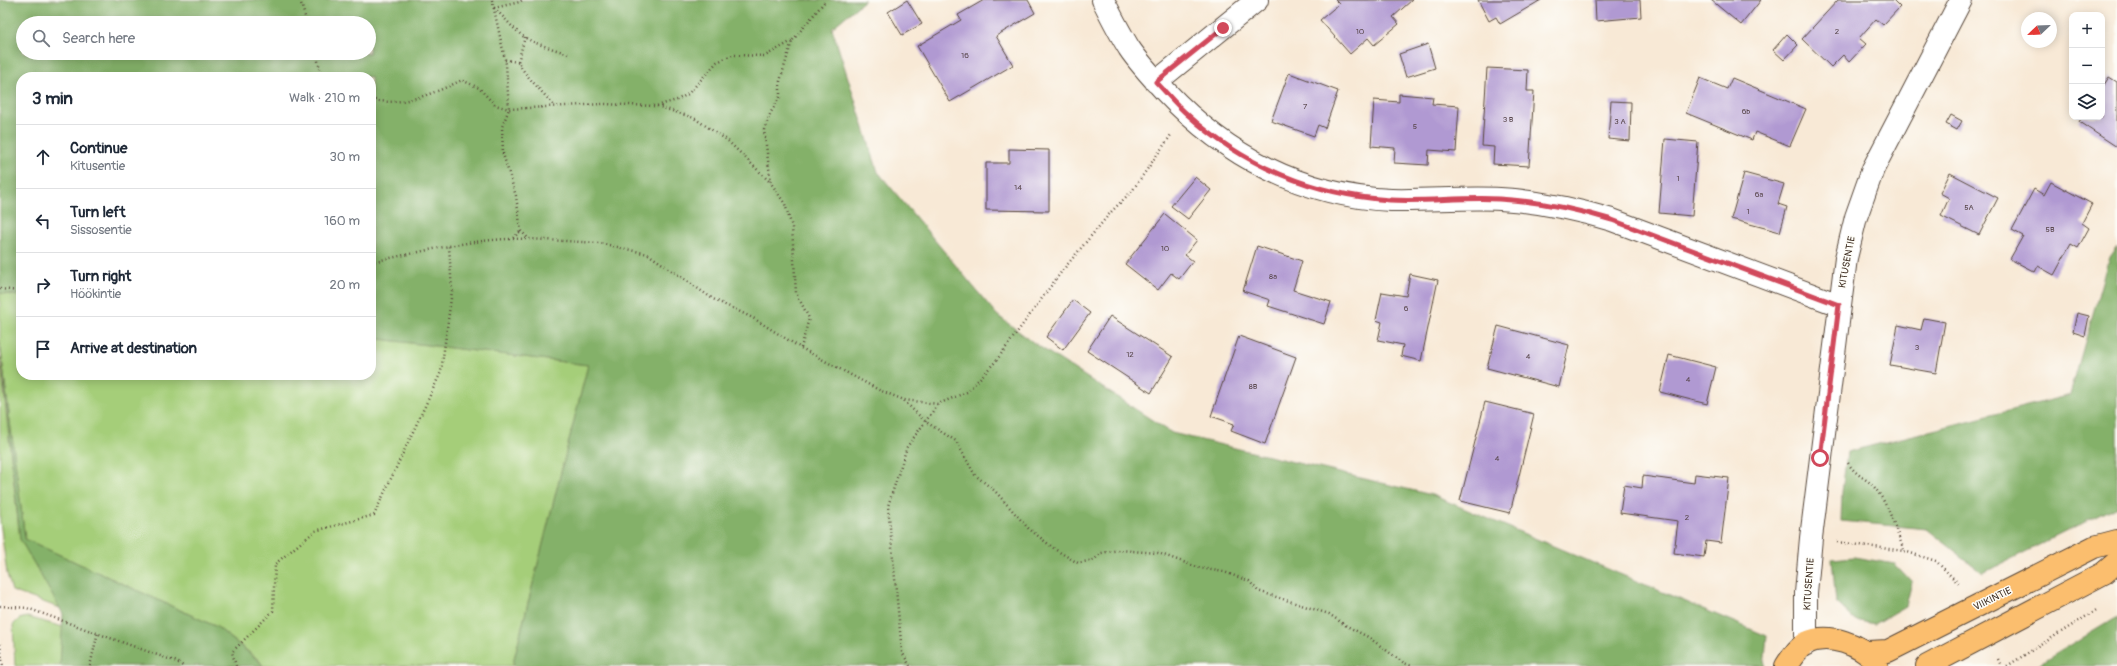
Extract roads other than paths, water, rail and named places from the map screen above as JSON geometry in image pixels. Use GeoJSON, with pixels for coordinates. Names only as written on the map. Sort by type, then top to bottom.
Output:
{"type":"FeatureCollection","features":[{"type":"Feature","properties":{"kind":"main road","name":"VIIKINTIE"},"geometry":{"type":"LineString","coordinates":[[1874,659],[1878,653],[1888,651],[2094,547],[2117,541]]}},
{"type":"Feature","properties":{"kind":"main road"},"geometry":{"type":"LineString","coordinates":[[1927,666],[2104,573],[2117,562]]}},
{"type":"Feature","properties":{"kind":"main road"},"geometry":{"type":"LineString","coordinates":[[1786,666],[1792,656],[1806,644],[1828,639],[1849,643],[1874,659]]}},
{"type":"Feature","properties":{"kind":"street"},"geometry":{"type":"LineString","coordinates":[[1103,0],[1130,49],[1156,82],[1186,114],[1226,145],[1281,176],[1342,194],[1390,200],[1499,199],[1543,203],[1581,211],[1612,220],[1839,305]]}},
{"type":"Feature","properties":{"kind":"street"},"geometry":{"type":"LineString","coordinates":[[1156,82],[1257,0]]}},
{"type":"Feature","properties":{"kind":"street","name":"KITUSENTIE"},"geometry":{"type":"LineString","coordinates":[[1806,644],[1806,593],[1811,538],[1846,258],[1856,217],[1873,169],[1961,0]]}}]}
